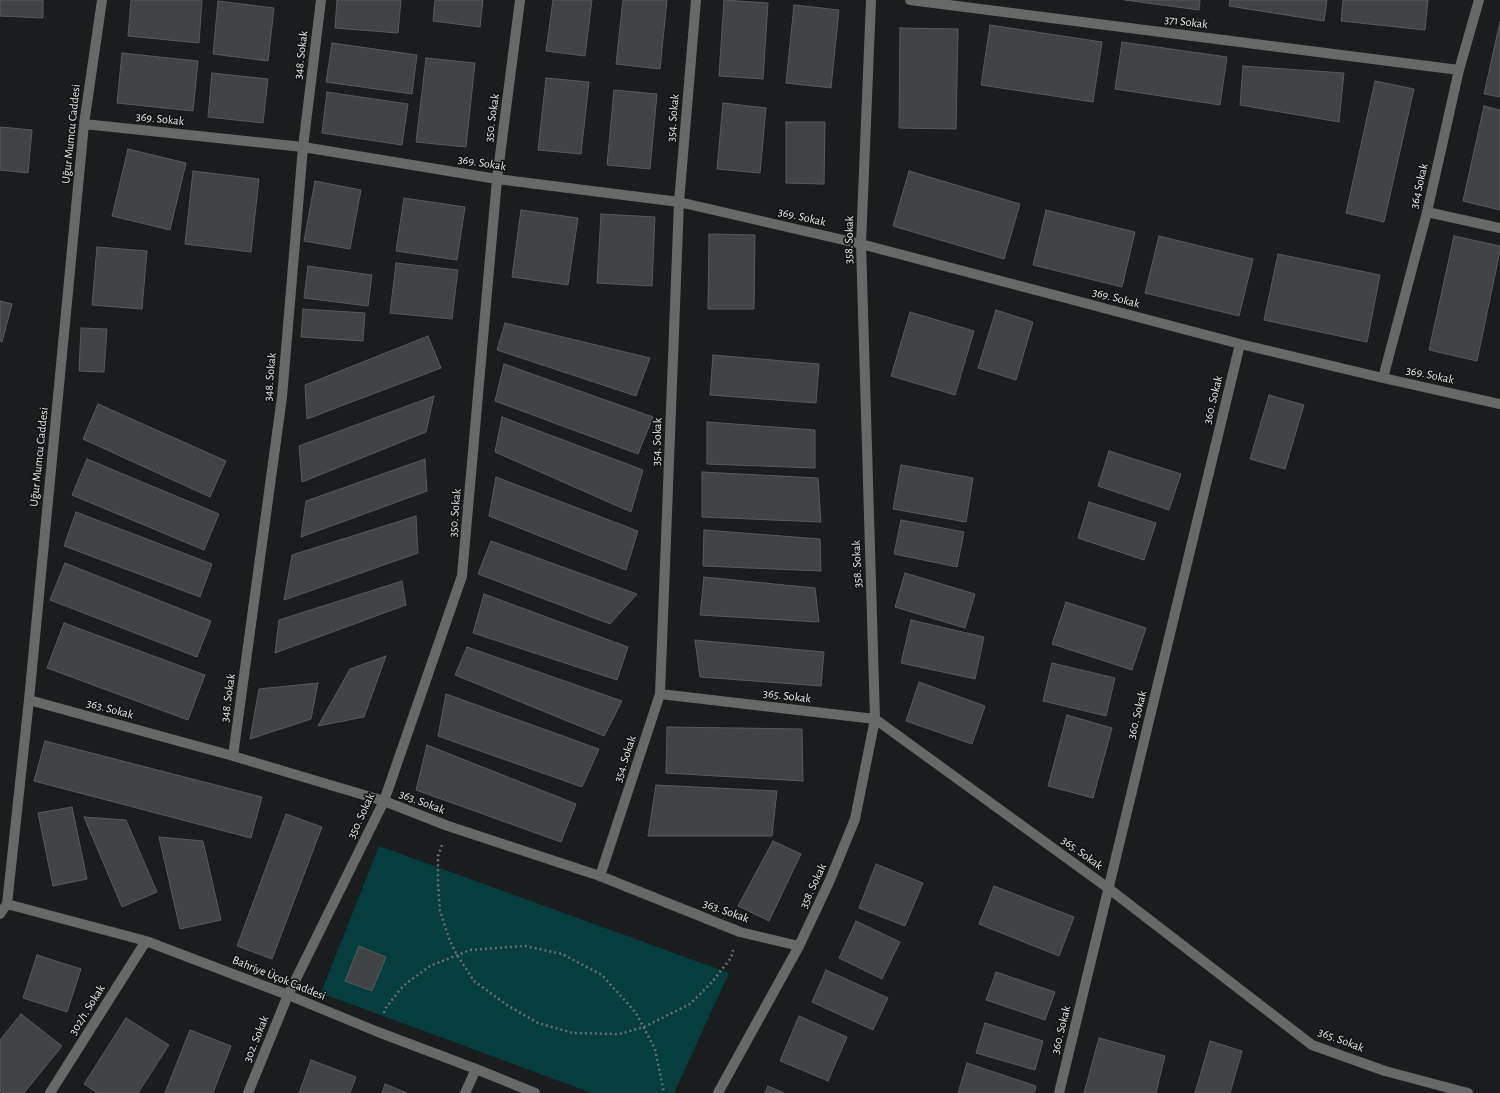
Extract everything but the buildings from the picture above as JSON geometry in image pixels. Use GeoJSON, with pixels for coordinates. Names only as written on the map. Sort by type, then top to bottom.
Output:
{"type":"FeatureCollection","features":[{"type":"Feature","properties":{"kind":"street","name":"Uğur Mumcu Caddesi"},"geometry":{"type":"LineString","coordinates":[[8,904],[84,124],[102,0]]}},
{"type":"Feature","properties":{"kind":"street","name":"348. Sokak"},"geometry":{"type":"LineString","coordinates":[[233,756],[282,397],[303,147],[321,0]]}},
{"type":"Feature","properties":{"kind":"street","name":"350. Sokak"},"geometry":{"type":"LineString","coordinates":[[288,995],[384,801],[462,576],[497,179],[520,0]]}},
{"type":"Feature","properties":{"kind":"street","name":"354. Sokak"},"geometry":{"type":"LineString","coordinates":[[600,876],[660,694],[679,202],[696,0]]}},
{"type":"Feature","properties":{"kind":"street","name":"358. Sokak"},"geometry":{"type":"LineString","coordinates":[[718,1093],[799,946],[830,880],[855,819],[875,719],[861,244],[871,0]]}},
{"type":"Feature","properties":{"kind":"street","name":"371 Sokak"},"geometry":{"type":"LineString","coordinates":[[910,0],[1459,70]]}},
{"type":"Feature","properties":{"kind":"street","name":"364 Sokak"},"geometry":{"type":"LineString","coordinates":[[1383,378],[1427,212],[1459,70],[1479,0]]}},
{"type":"Feature","properties":{"kind":"street","name":"369. Sokak"},"geometry":{"type":"LineString","coordinates":[[84,124],[303,147],[497,179],[679,202],[861,244],[1240,344],[1500,404]]}},
{"type":"Feature","properties":{"kind":"street"},"geometry":{"type":"LineString","coordinates":[[1427,212],[1500,228]]}},
{"type":"Feature","properties":{"kind":"street","name":"360. Sokak"},"geometry":{"type":"LineString","coordinates":[[1059,1093],[1240,344]]}},
{"type":"Feature","properties":{"kind":"street","name":"365. Sokak"},"geometry":{"type":"LineString","coordinates":[[660,694],[875,719],[1108,888],[1312,1044],[1385,1071],[1468,1093]]}},
{"type":"Feature","properties":{"kind":"street","name":"363. Sokak"},"geometry":{"type":"LineString","coordinates":[[29,700],[233,756],[384,801],[448,826],[600,876],[740,932],[799,946]]}},
{"type":"Feature","properties":{"kind":"street"},"geometry":{"type":"LineString","coordinates":[[0,914],[8,904]]}},
{"type":"Feature","properties":{"kind":"street","name":"Bahriye Üçok Caddesi"},"geometry":{"type":"LineString","coordinates":[[8,904],[146,941],[288,995],[378,1032],[535,1093]]}},
{"type":"Feature","properties":{"kind":"street","name":"302/1. Sokak"},"geometry":{"type":"LineString","coordinates":[[50,1093],[146,941]]}},
{"type":"Feature","properties":{"kind":"street","name":"302. Sokak"},"geometry":{"type":"LineString","coordinates":[[248,1093],[288,995]]}},
{"type":"Feature","properties":{"kind":"street"},"geometry":{"type":"LineString","coordinates":[[465,1093],[476,1069]]}},
{"type":"Feature","properties":{"kind":"path"},"geometry":{"type":"LineString","coordinates":[[448,826],[438,856],[438,883],[440,911],[450,941],[457,955],[474,981],[507,1005],[538,1023],[573,1032],[619,1034],[644,1027],[690,1004],[712,982],[730,958],[740,932]]}},
{"type":"Feature","properties":{"kind":"path"},"geometry":{"type":"LineString","coordinates":[[378,1032],[385,1009],[403,986],[430,966],[470,950],[525,946],[562,954],[602,975],[636,1013],[644,1027],[655,1049],[664,1093]]}},
{"type":"Feature","properties":{"kind":"shaded area"},"geometry":{"type":"Polygon","coordinates":[[[379,846],[729,973],[674,1093],[592,1093],[321,993],[379,846]]]}}]}
